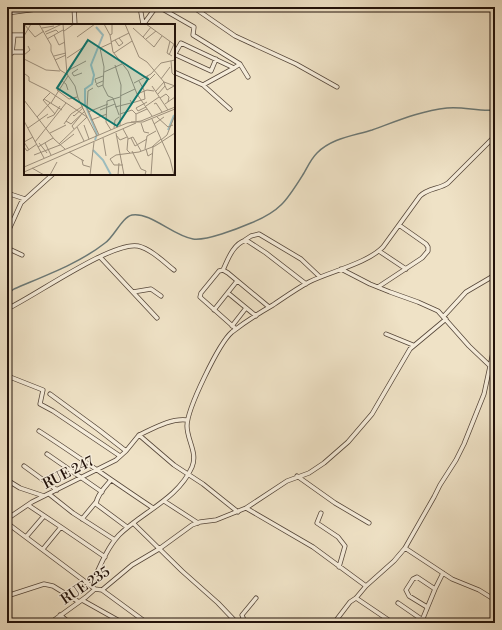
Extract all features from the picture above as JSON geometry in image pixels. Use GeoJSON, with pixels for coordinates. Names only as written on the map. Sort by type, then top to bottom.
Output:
{"type":"FeatureCollection","features":[{"type":"Feature","properties":{"kind":"street"},"geometry":{"type":"LineString","coordinates":[[7,13],[52,7]]}},
{"type":"Feature","properties":{"kind":"street"},"geometry":{"type":"LineString","coordinates":[[74,7],[75,24]]}},
{"type":"Feature","properties":{"kind":"street"},"geometry":{"type":"LineString","coordinates":[[140,7],[143,24]]}},
{"type":"Feature","properties":{"kind":"street"},"geometry":{"type":"LineString","coordinates":[[144,24],[158,7],[194,27],[193,35],[240,64],[248,77]]}},
{"type":"Feature","properties":{"kind":"street"},"geometry":{"type":"LineString","coordinates":[[193,7],[235,36],[296,64],[337,87]]}},
{"type":"Feature","properties":{"kind":"street"},"geometry":{"type":"LineString","coordinates":[[7,35],[24,35]]}},
{"type":"Feature","properties":{"kind":"street"},"geometry":{"type":"LineString","coordinates":[[12,53],[14,35]]}},
{"type":"Feature","properties":{"kind":"street"},"geometry":{"type":"LineString","coordinates":[[175,52],[181,43],[234,68]]}},
{"type":"Feature","properties":{"kind":"street"},"geometry":{"type":"LineString","coordinates":[[7,52],[24,52]]}},
{"type":"Feature","properties":{"kind":"street"},"geometry":{"type":"LineString","coordinates":[[175,54],[211,71]]}},
{"type":"Feature","properties":{"kind":"street"},"geometry":{"type":"LineString","coordinates":[[211,80],[211,71],[216,59]]}},
{"type":"Feature","properties":{"kind":"street"},"geometry":{"type":"LineString","coordinates":[[203,85],[240,64]]}},
{"type":"Feature","properties":{"kind":"street"},"geometry":{"type":"LineString","coordinates":[[175,72],[203,85],[230,109]]}},
{"type":"Feature","properties":{"kind":"street"},"geometry":{"type":"LineString","coordinates":[[7,523],[93,587],[105,556],[115,540],[127,528],[172,494],[188,475],[194,458],[187,429],[187,420],[199,389],[224,341],[236,329],[306,284],[379,251],[423,193],[448,183],[495,136]]}},
{"type":"Feature","properties":{"kind":"street"},"geometry":{"type":"LineString","coordinates":[[7,234],[18,208],[25,199],[52,175]]}},
{"type":"Feature","properties":{"kind":"street"},"geometry":{"type":"LineString","coordinates":[[7,193],[25,199]]}},
{"type":"Feature","properties":{"kind":"street"},"geometry":{"type":"LineString","coordinates":[[378,287],[406,269],[426,254],[429,249],[426,244],[399,225]]}},
{"type":"Feature","properties":{"kind":"street"},"geometry":{"type":"LineString","coordinates":[[236,329],[202,299],[200,295],[217,273],[223,270],[236,247],[251,236],[259,234],[301,259],[320,277]]}},
{"type":"Feature","properties":{"kind":"street"},"geometry":{"type":"LineString","coordinates":[[244,241],[248,241],[261,250],[306,284]]}},
{"type":"Feature","properties":{"kind":"street"},"geometry":{"type":"LineString","coordinates":[[7,309],[100,257],[121,248],[140,246],[174,270]]}},
{"type":"Feature","properties":{"kind":"street"},"geometry":{"type":"LineString","coordinates":[[7,248],[22,256]]}},
{"type":"Feature","properties":{"kind":"street"},"geometry":{"type":"LineString","coordinates":[[379,251],[406,269]]}},
{"type":"Feature","properties":{"kind":"street"},"geometry":{"type":"LineString","coordinates":[[100,257],[158,318]]}},
{"type":"Feature","properties":{"kind":"street"},"geometry":{"type":"LineString","coordinates":[[342,269],[378,287],[438,311],[469,346],[489,365]]}},
{"type":"Feature","properties":{"kind":"street"},"geometry":{"type":"LineString","coordinates":[[223,270],[269,307]]}},
{"type":"Feature","properties":{"kind":"street"},"geometry":{"type":"LineString","coordinates":[[164,501],[198,522],[216,520],[246,508],[257,502],[282,483],[297,476],[309,473],[324,463],[348,442],[365,424],[413,345],[439,326],[466,292],[495,275]]}},
{"type":"Feature","properties":{"kind":"street"},"geometry":{"type":"LineString","coordinates":[[214,310],[238,281]]}},
{"type":"Feature","properties":{"kind":"street"},"geometry":{"type":"LineString","coordinates":[[133,292],[151,289],[162,296]]}},
{"type":"Feature","properties":{"kind":"street"},"geometry":{"type":"LineString","coordinates":[[228,293],[256,316]]}},
{"type":"Feature","properties":{"kind":"street"},"geometry":{"type":"LineString","coordinates":[[232,326],[246,308]]}},
{"type":"Feature","properties":{"kind":"street"},"geometry":{"type":"LineString","coordinates":[[386,334],[413,345]]}},
{"type":"Feature","properties":{"kind":"street"},"geometry":{"type":"LineString","coordinates":[[334,623],[350,602],[394,561],[405,548],[440,485],[456,460],[484,394],[489,365],[495,343]]}},
{"type":"Feature","properties":{"kind":"street"},"geometry":{"type":"LineString","coordinates":[[7,377],[43,390],[40,404],[53,411],[120,456]]}},
{"type":"Feature","properties":{"kind":"street"},"geometry":{"type":"LineString","coordinates":[[50,394],[126,451]]}},
{"type":"Feature","properties":{"kind":"street"},"geometry":{"type":"LineString","coordinates":[[187,420],[174,420],[139,435],[168,461],[203,484],[238,512]]}},
{"type":"Feature","properties":{"kind":"street"},"geometry":{"type":"LineString","coordinates":[[39,431],[153,508]]}},
{"type":"Feature","properties":{"kind":"street","name":"RUE 247"},"geometry":{"type":"LineString","coordinates":[[7,519],[44,496],[97,470],[120,456],[139,435]]}},
{"type":"Feature","properties":{"kind":"street"},"geometry":{"type":"LineString","coordinates":[[47,454],[102,492]]}},
{"type":"Feature","properties":{"kind":"street"},"geometry":{"type":"LineString","coordinates":[[24,466],[57,490]]}},
{"type":"Feature","properties":{"kind":"street"},"geometry":{"type":"LineString","coordinates":[[297,476],[335,503],[369,523]]}},
{"type":"Feature","properties":{"kind":"street"},"geometry":{"type":"LineString","coordinates":[[82,519],[111,480]]}},
{"type":"Feature","properties":{"kind":"street"},"geometry":{"type":"LineString","coordinates":[[8,483],[31,493],[44,496]]}},
{"type":"Feature","properties":{"kind":"street"},"geometry":{"type":"LineString","coordinates":[[49,494],[82,519],[115,540]]}},
{"type":"Feature","properties":{"kind":"street"},"geometry":{"type":"LineString","coordinates":[[96,502],[98,506],[127,528]]}},
{"type":"Feature","properties":{"kind":"street"},"geometry":{"type":"LineString","coordinates":[[28,505],[105,556]]}},
{"type":"Feature","properties":{"kind":"street"},"geometry":{"type":"LineString","coordinates":[[246,508],[313,547],[366,586]]}},
{"type":"Feature","properties":{"kind":"street"},"geometry":{"type":"LineString","coordinates":[[321,513],[317,519],[317,523],[338,537],[345,546],[339,567]]}},
{"type":"Feature","properties":{"kind":"street"},"geometry":{"type":"LineString","coordinates":[[26,537],[44,516]]}},
{"type":"Feature","properties":{"kind":"street","name":"RUE 235"},"geometry":{"type":"LineString","coordinates":[[50,623],[81,601],[93,587],[102,590],[132,565],[159,549],[198,522]]}},
{"type":"Feature","properties":{"kind":"street"},"geometry":{"type":"LineString","coordinates":[[133,524],[182,572],[218,603],[238,623]]}},
{"type":"Feature","properties":{"kind":"street"},"geometry":{"type":"LineString","coordinates":[[43,549],[61,527]]}},
{"type":"Feature","properties":{"kind":"street"},"geometry":{"type":"LineString","coordinates":[[405,548],[452,579],[486,594],[495,600]]}},
{"type":"Feature","properties":{"kind":"street"},"geometry":{"type":"LineString","coordinates":[[422,622],[427,607],[443,573]]}},
{"type":"Feature","properties":{"kind":"street"},"geometry":{"type":"LineString","coordinates":[[427,607],[409,596],[406,590],[413,579],[417,577],[435,589]]}},
{"type":"Feature","properties":{"kind":"street"},"geometry":{"type":"LineString","coordinates":[[7,596],[39,585],[48,585],[61,590],[123,623]]}},
{"type":"Feature","properties":{"kind":"street"},"geometry":{"type":"LineString","coordinates":[[102,590],[147,623]]}},
{"type":"Feature","properties":{"kind":"street"},"geometry":{"type":"LineString","coordinates":[[245,623],[242,615],[256,598]]}},
{"type":"Feature","properties":{"kind":"street"},"geometry":{"type":"LineString","coordinates":[[356,598],[393,623]]}},
{"type":"Feature","properties":{"kind":"street"},"geometry":{"type":"LineString","coordinates":[[398,603],[422,622],[427,623]]}},
{"type":"Feature","properties":{"kind":"street"},"geometry":{"type":"LineString","coordinates":[[60,615],[70,623]]}},
{"type":"Feature","properties":{"kind":"waterway"},"geometry":{"type":"LineString","coordinates":[[7,294],[14,289],[84,257],[108,240],[121,223],[132,215],[147,217],[185,237],[199,239],[213,236],[251,223],[270,214],[288,198],[315,155],[329,144],[427,111],[453,108],[495,110]]}}]}
